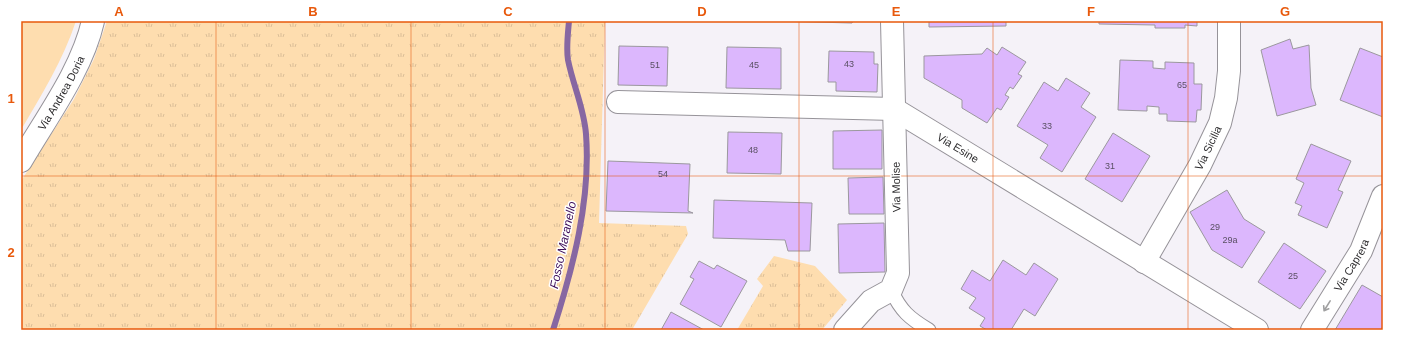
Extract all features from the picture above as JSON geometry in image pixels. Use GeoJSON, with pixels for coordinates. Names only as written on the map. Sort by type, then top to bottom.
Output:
{"type":"FeatureCollection","features":[{"type":"Feature","properties":{"kind":"street","name":"Via Andrea Doria"},"geometry":{"type":"LineString","coordinates":[[21,161],[72,74],[84,50],[93,21]]}},
{"type":"Feature","properties":{"kind":"street","name":"Via Molise"},"geometry":{"type":"LineString","coordinates":[[891,290],[898,273],[892,21]]}},
{"type":"Feature","properties":{"kind":"street","name":"Via Sicilia"},"geometry":{"type":"LineString","coordinates":[[1144,262],[1200,165],[1220,123],[1226,98],[1229,71],[1229,21]]}},
{"type":"Feature","properties":{"kind":"street","name":"Via Esine"},"geometry":{"type":"LineString","coordinates":[[618,102],[894,110],[1257,330]]}},
{"type":"Feature","properties":{"kind":"street","name":"Via Caprera"},"geometry":{"type":"LineString","coordinates":[[1312,330],[1361,252],[1383,196]]}},
{"type":"Feature","properties":{"kind":"street"},"geometry":{"type":"LineString","coordinates":[[845,330],[871,301],[891,290]]}},
{"type":"Feature","properties":{"kind":"lane"},"geometry":{"type":"LineString","coordinates":[[891,290],[898,305],[908,317],[929,330]]}},
{"type":"Feature","properties":{"kind":"green space"},"geometry":{"type":"Polygon","coordinates":[[[21,21],[76,21],[58,63],[21,130],[21,21]]]}},
{"type":"Feature","properties":{"kind":"green space"},"geometry":{"type":"Polygon","coordinates":[[[107,21],[605,21],[599,223],[686,226],[688,234],[632,330],[21,330],[21,181],[74,99],[94,59],[107,21]]]}},
{"type":"Feature","properties":{"kind":"green space"},"geometry":{"type":"Polygon","coordinates":[[[774,256],[815,266],[847,300],[822,330],[737,330],[763,286],[757,279],[774,256]]]}},
{"type":"Feature","properties":{"kind":"building"},"geometry":{"type":"Polygon","coordinates":[[[776,21],[853,21],[852,23],[776,21]]]}},
{"type":"Feature","properties":{"kind":"building"},"geometry":{"type":"Polygon","coordinates":[[[929,21],[1006,21],[1006,26],[929,27],[929,21]]]}},
{"type":"Feature","properties":{"kind":"building"},"geometry":{"type":"Polygon","coordinates":[[[1099,21],[1197,21],[1197,26],[1185,25],[1185,28],[1155,28],[1155,25],[1099,24],[1099,21]]]}},
{"type":"Feature","properties":{"kind":"building"},"geometry":{"type":"Polygon","coordinates":[[[1290,39],[1293,49],[1309,45],[1311,88],[1316,105],[1277,116],[1261,50],[1290,39]]]}},
{"type":"Feature","properties":{"kind":"building"},"geometry":{"type":"Polygon","coordinates":[[[619,46],[668,47],[667,86],[618,85],[619,46]]]}},
{"type":"Feature","properties":{"kind":"building"},"geometry":{"type":"Polygon","coordinates":[[[727,47],[781,48],[781,89],[726,88],[727,47]]]}},
{"type":"Feature","properties":{"kind":"building"},"geometry":{"type":"Polygon","coordinates":[[[1002,47],[1026,62],[1018,74],[1022,76],[1013,89],[1010,87],[1005,95],[1009,97],[1001,110],[997,108],[987,123],[962,108],[962,100],[924,78],[924,56],[982,54],[987,48],[997,55],[1002,47]]]}},
{"type":"Feature","properties":{"kind":"building"},"geometry":{"type":"Polygon","coordinates":[[[1360,48],[1383,57],[1383,117],[1340,100],[1360,48]]]}},
{"type":"Feature","properties":{"kind":"building"},"geometry":{"type":"Polygon","coordinates":[[[829,51],[874,52],[874,64],[878,64],[877,92],[836,91],[836,82],[828,82],[829,51]]]}},
{"type":"Feature","properties":{"kind":"building"},"geometry":{"type":"Polygon","coordinates":[[[1120,60],[1153,61],[1153,68],[1165,69],[1165,62],[1194,63],[1194,84],[1202,84],[1201,110],[1197,110],[1196,122],[1167,121],[1167,114],[1159,114],[1159,107],[1147,106],[1147,111],[1118,110],[1120,60]]]}},
{"type":"Feature","properties":{"kind":"building"},"geometry":{"type":"Polygon","coordinates":[[[1066,78],[1090,93],[1081,107],[1096,117],[1062,172],[1040,158],[1048,145],[1017,126],[1044,82],[1058,91],[1066,78]]]}},
{"type":"Feature","properties":{"kind":"building"},"geometry":{"type":"Polygon","coordinates":[[[882,130],[882,169],[833,169],[833,131],[882,130]]]}},
{"type":"Feature","properties":{"kind":"building"},"geometry":{"type":"Polygon","coordinates":[[[728,132],[782,133],[781,174],[727,173],[728,132]]]}},
{"type":"Feature","properties":{"kind":"building"},"geometry":{"type":"Polygon","coordinates":[[[1113,133],[1150,156],[1122,202],[1085,179],[1113,133]]]}},
{"type":"Feature","properties":{"kind":"building"},"geometry":{"type":"Polygon","coordinates":[[[1311,144],[1351,161],[1338,190],[1343,192],[1327,228],[1298,215],[1302,206],[1295,203],[1304,183],[1296,179],[1311,144]]]}},
{"type":"Feature","properties":{"kind":"building"},"geometry":{"type":"Polygon","coordinates":[[[608,161],[690,164],[688,211],[693,213],[606,211],[608,161]]]}},
{"type":"Feature","properties":{"kind":"building"},"geometry":{"type":"Polygon","coordinates":[[[883,177],[884,214],[849,214],[848,178],[883,177]]]}},
{"type":"Feature","properties":{"kind":"building"},"geometry":{"type":"Polygon","coordinates":[[[1227,190],[1244,219],[1265,232],[1242,268],[1212,250],[1190,212],[1227,190]]]}},
{"type":"Feature","properties":{"kind":"building"},"geometry":{"type":"Polygon","coordinates":[[[714,200],[812,203],[810,251],[788,251],[785,240],[713,238],[714,200]]]}},
{"type":"Feature","properties":{"kind":"building"},"geometry":{"type":"Polygon","coordinates":[[[884,223],[885,272],[839,273],[838,224],[884,223]]]}},
{"type":"Feature","properties":{"kind":"building"},"geometry":{"type":"Polygon","coordinates":[[[1284,243],[1326,271],[1300,309],[1258,282],[1284,243]]]}},
{"type":"Feature","properties":{"kind":"building"},"geometry":{"type":"Polygon","coordinates":[[[1003,260],[1026,275],[1034,263],[1058,279],[1035,316],[1024,309],[1011,330],[987,330],[980,326],[985,318],[969,308],[976,298],[961,289],[972,270],[990,281],[1003,260]]]}},
{"type":"Feature","properties":{"kind":"building"},"geometry":{"type":"Polygon","coordinates":[[[699,261],[714,269],[717,265],[747,281],[721,327],[680,304],[694,279],[690,277],[699,261]]]}},
{"type":"Feature","properties":{"kind":"building"},"geometry":{"type":"Polygon","coordinates":[[[1362,285],[1383,297],[1383,326],[1381,330],[1335,330],[1362,285]]]}},
{"type":"Feature","properties":{"kind":"building"},"geometry":{"type":"Polygon","coordinates":[[[671,312],[704,330],[661,330],[671,312]]]}},
{"type":"Feature","properties":{"kind":"waterway","name":"Fosso Maranello"},"geometry":{"type":"LineString","coordinates":[[553,330],[574,258],[586,184],[587,159],[585,124],[567,55],[569,21]]}}]}
